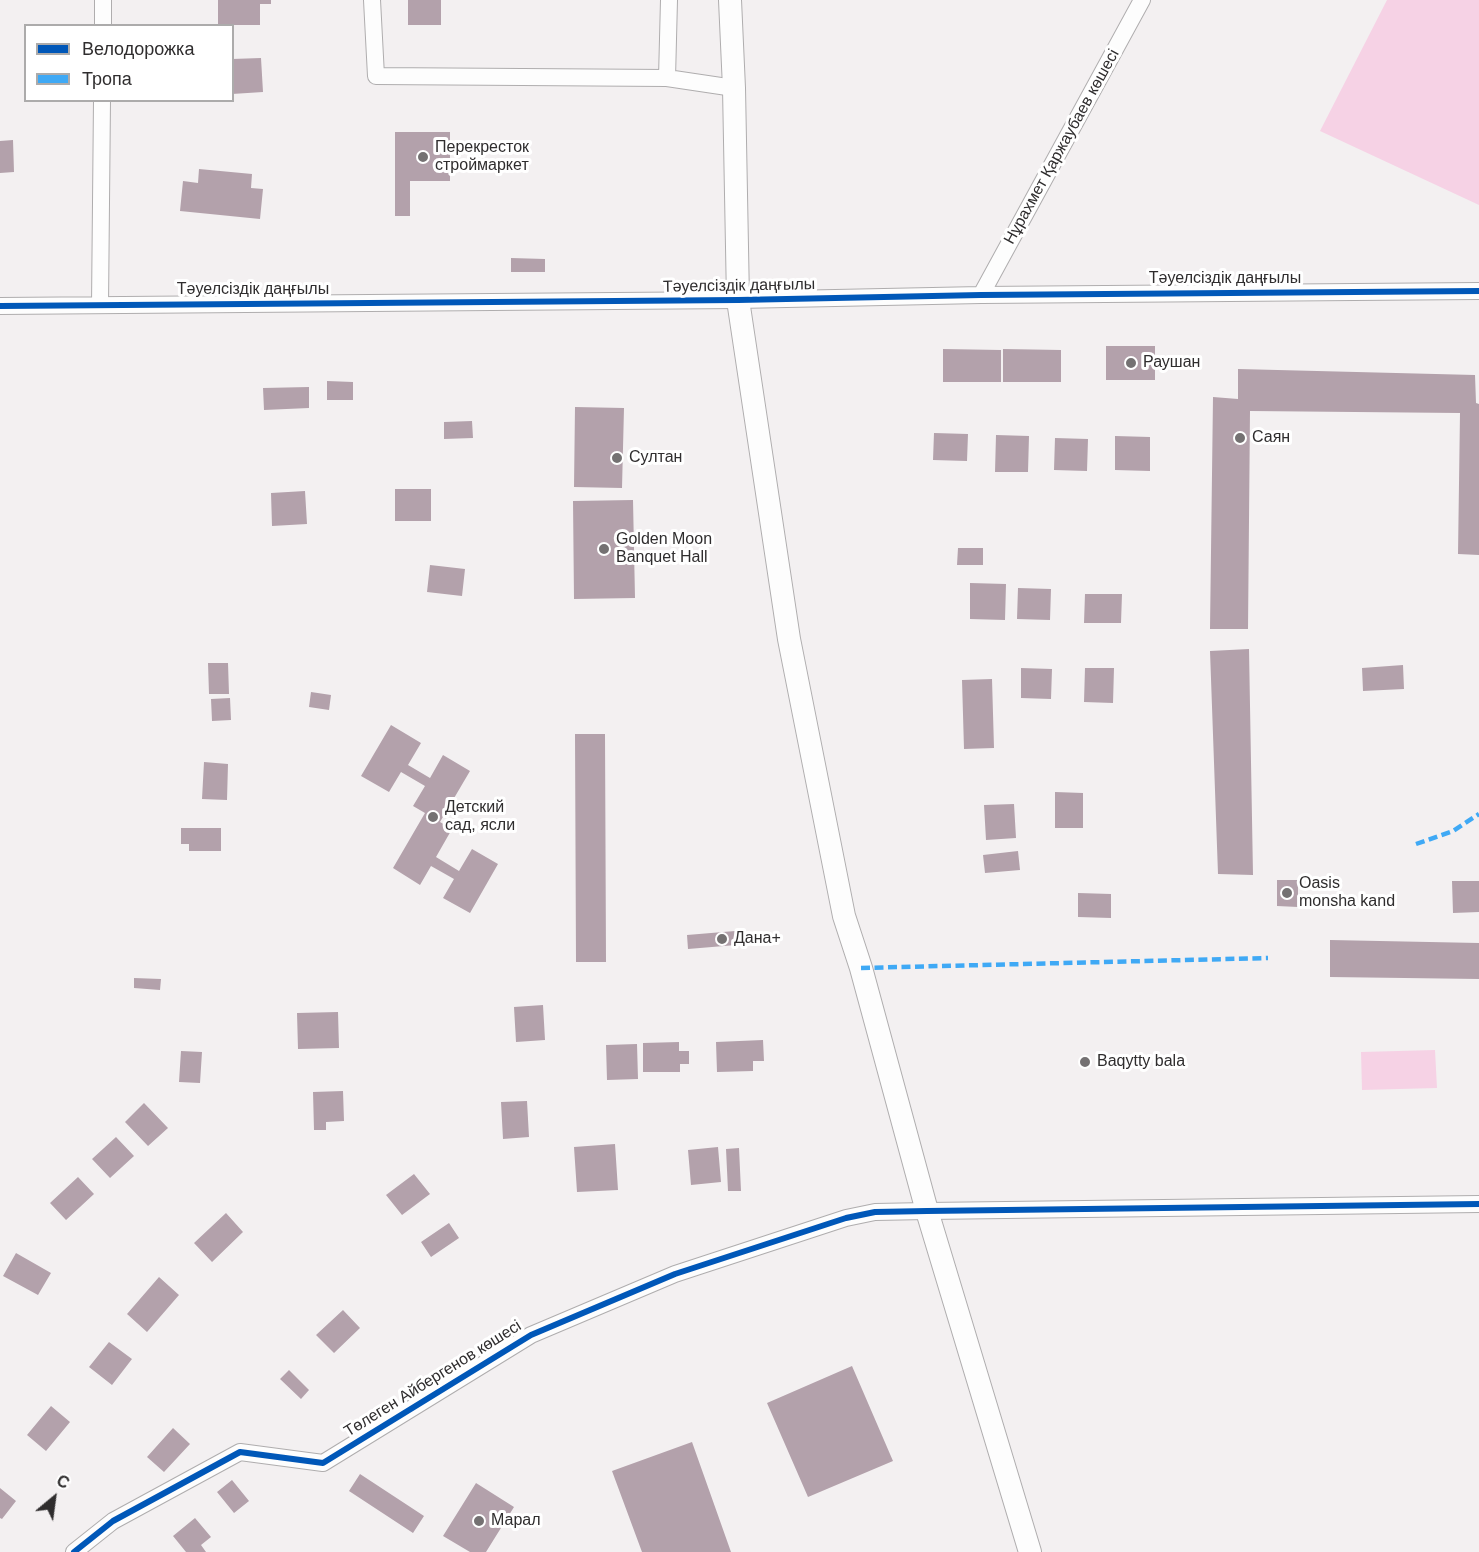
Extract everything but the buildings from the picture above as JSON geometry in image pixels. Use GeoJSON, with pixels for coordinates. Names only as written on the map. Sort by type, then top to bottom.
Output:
{"type":"FeatureCollection","features":[{"type":"Feature","properties":{"kind":"main road"},"geometry":{"type":"LineString","coordinates":[[730,0],[738,300],[789,639],[844,915],[861,968],[927,1211],[1030,1552]]}},
{"type":"Feature","properties":{"kind":"street"},"geometry":{"type":"LineString","coordinates":[[103,0],[103,24]]}},
{"type":"Feature","properties":{"kind":"street"},"geometry":{"type":"LineString","coordinates":[[372,0],[376,76],[667,78],[734,88]]}},
{"type":"Feature","properties":{"kind":"street"},"geometry":{"type":"LineString","coordinates":[[667,78],[669,0]]}},
{"type":"Feature","properties":{"kind":"street","name":"Нұрахмет Қаржаубаев көшесі"},"geometry":{"type":"LineString","coordinates":[[981,295],[1142,0]]}},
{"type":"Feature","properties":{"kind":"street"},"geometry":{"type":"LineString","coordinates":[[99,305],[102,102]]}},
{"type":"Feature","properties":{"kind":"street","name":"Тәуелсіздік даңғылы"},"geometry":{"type":"LineString","coordinates":[[0,306],[1479,291]]}},
{"type":"Feature","properties":{"kind":"street","name":"Төлеген Айбергенов көшесі"},"geometry":{"type":"LineString","coordinates":[[74,1552],[113,1521],[240,1452],[323,1463],[531,1335],[675,1274],[846,1218],[875,1212],[1479,1204]]}},
{"type":"Feature","properties":{"kind":"shaded area"},"geometry":{"type":"Polygon","coordinates":[[[1387,0],[1479,0],[1479,205],[1320,131],[1387,0]]]}},
{"type":"Feature","properties":{"kind":"shaded area"},"geometry":{"type":"Polygon","coordinates":[[[1435,1050],[1437,1088],[1362,1090],[1361,1052],[1435,1050]]]}},
{"type":"Feature","properties":{"kind":"marked path"},"geometry":{"type":"LineString","coordinates":[[1416,844],[1453,831],[1479,814]]}},
{"type":"Feature","properties":{"kind":"marked path"},"geometry":{"type":"LineString","coordinates":[[861,968],[1268,958]]}},
{"type":"Feature","properties":{"kind":"cycle path"},"geometry":{"type":"LineString","coordinates":[[0,306],[1479,291]]}},
{"type":"Feature","properties":{"kind":"cycle path"},"geometry":{"type":"LineString","coordinates":[[74,1552],[113,1521],[240,1452],[323,1463],[531,1335],[675,1274],[846,1218],[875,1212],[1479,1204]]}},
{"type":"Feature","properties":{"kind":"place","name":"Перекресток строймаркет"},"geometry":{"type":"Point","coordinates":[423,157]}},
{"type":"Feature","properties":{"kind":"place","name":"Раушан"},"geometry":{"type":"Point","coordinates":[1131,363]}},
{"type":"Feature","properties":{"kind":"place","name":"Саян"},"geometry":{"type":"Point","coordinates":[1240,438]}},
{"type":"Feature","properties":{"kind":"place","name":"Султан"},"geometry":{"type":"Point","coordinates":[617,458]}},
{"type":"Feature","properties":{"kind":"place","name":"Golden Moon Banquet Hall"},"geometry":{"type":"Point","coordinates":[604,549]}},
{"type":"Feature","properties":{"kind":"place","name":"Детский сад, ясли"},"geometry":{"type":"Point","coordinates":[433,817]}},
{"type":"Feature","properties":{"kind":"place","name":"Oasis monsha kand"},"geometry":{"type":"Point","coordinates":[1287,893]}},
{"type":"Feature","properties":{"kind":"place","name":"Дана+"},"geometry":{"type":"Point","coordinates":[722,939]}},
{"type":"Feature","properties":{"kind":"place","name":"Baqytty bala"},"geometry":{"type":"Point","coordinates":[1085,1062]}},
{"type":"Feature","properties":{"kind":"place","name":"Марал"},"geometry":{"type":"Point","coordinates":[479,1521]}}]}
